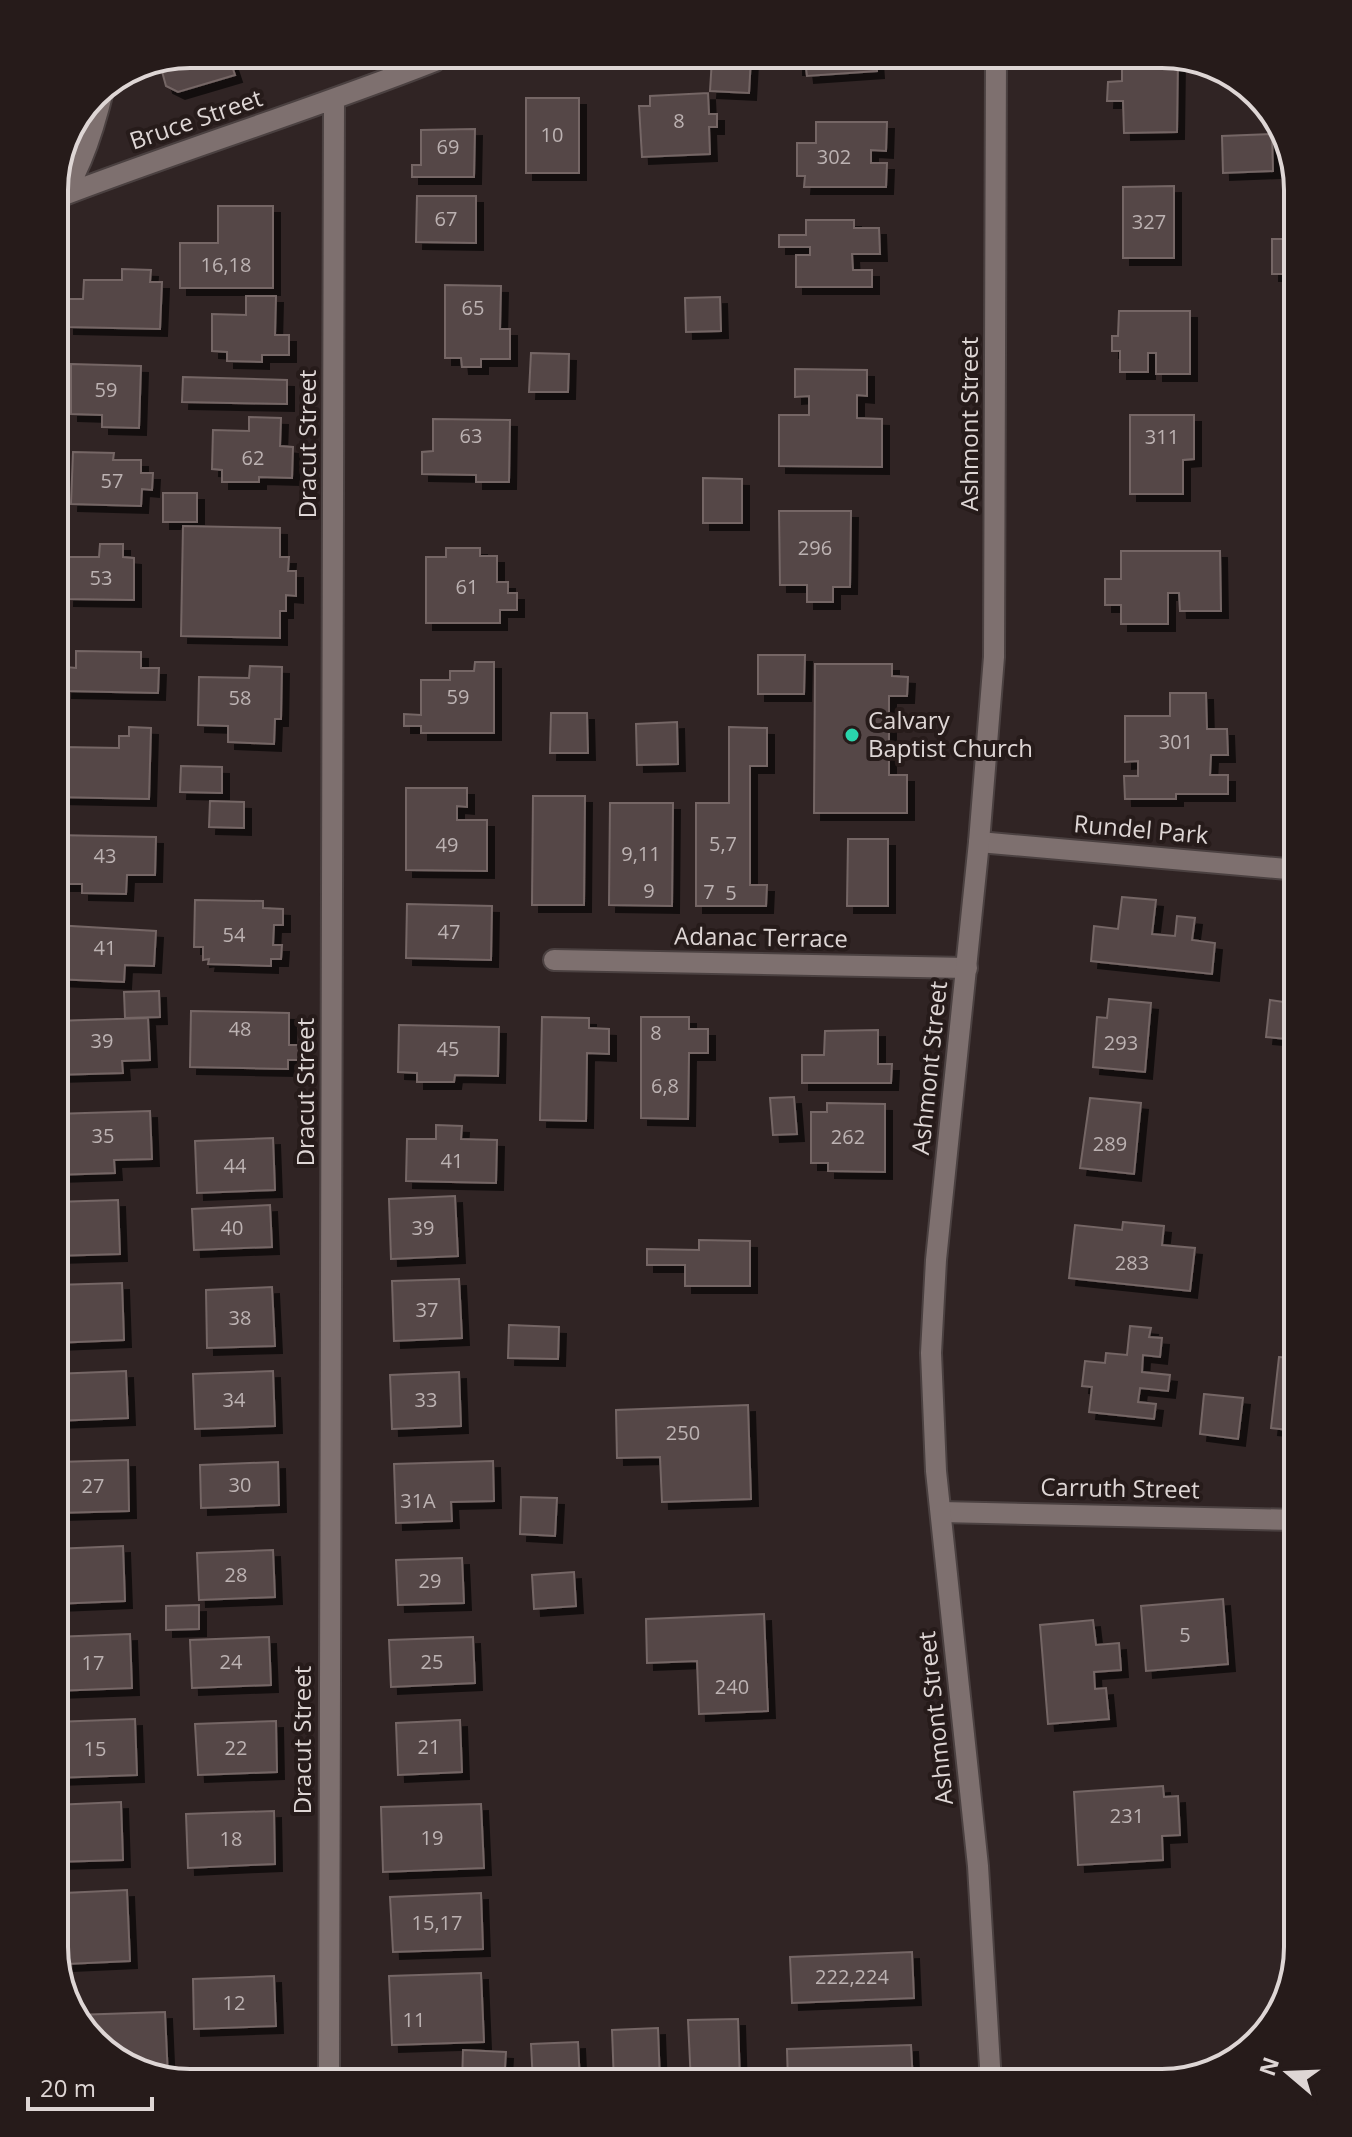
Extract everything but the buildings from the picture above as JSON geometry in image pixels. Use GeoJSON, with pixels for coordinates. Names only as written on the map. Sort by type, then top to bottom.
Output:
{"type":"FeatureCollection","features":[{"type":"Feature","properties":{"kind":"street","name":"Bruce Street"},"geometry":{"type":"LineString","coordinates":[[68,197],[151,162],[334,101],[417,68]]}},
{"type":"Feature","properties":{"kind":"street","name":"Ashmont Street"},"geometry":{"type":"LineString","coordinates":[[990,2069],[978,1866],[932,1397],[933,1308],[994,657],[996,68]]}},
{"type":"Feature","properties":{"kind":"street","name":"Dracut Street"},"geometry":{"type":"LineString","coordinates":[[329,2069],[334,101]]}},
{"type":"Feature","properties":{"kind":"street"},"geometry":{"type":"LineString","coordinates":[[68,181],[99,110]]}},
{"type":"Feature","properties":{"kind":"street","name":"Rundel Park"},"geometry":{"type":"LineString","coordinates":[[979,842],[1284,869]]}},
{"type":"Feature","properties":{"kind":"street","name":"Adanac Terrace"},"geometry":{"type":"LineString","coordinates":[[554,960],[967,968]]}},
{"type":"Feature","properties":{"kind":"street","name":"Carruth Street"},"geometry":{"type":"LineString","coordinates":[[941,1512],[1284,1520]]}},
{"type":"Feature","properties":{"kind":"place","name":"Calvary Baptist Church"},"geometry":{"type":"Point","coordinates":[852,735]}}]}
